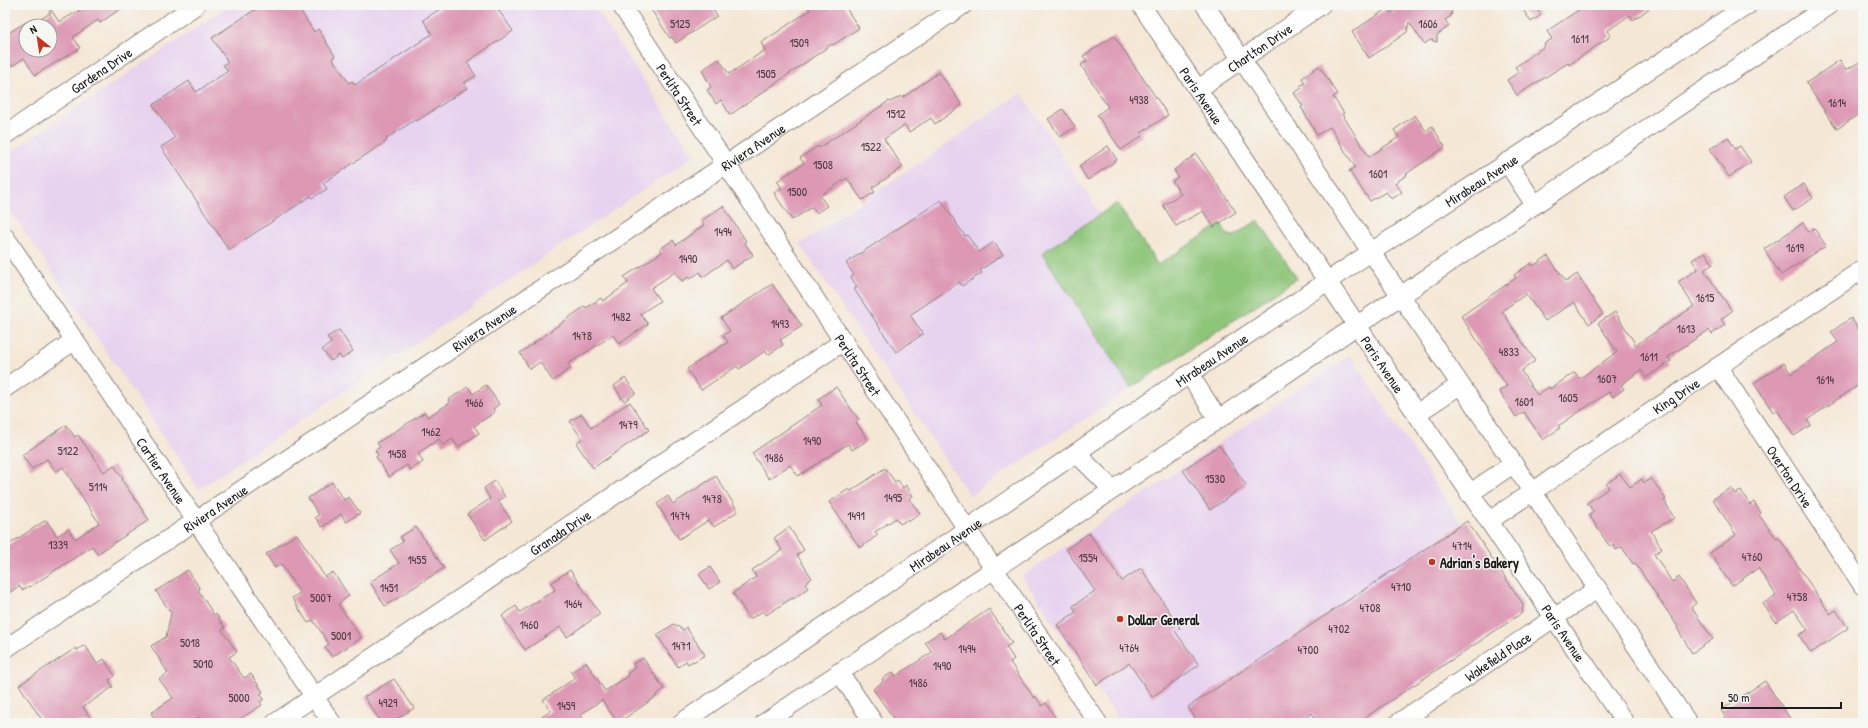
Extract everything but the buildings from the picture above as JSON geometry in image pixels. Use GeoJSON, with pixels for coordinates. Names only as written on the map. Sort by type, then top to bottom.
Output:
{"type":"FeatureCollection","features":[{"type":"Feature","properties":{"kind":"street","name":"Gardena Drive"},"geometry":{"type":"LineString","coordinates":[[5,135],[196,5]]}},
{"type":"Feature","properties":{"kind":"street","name":"Perlita Street"},"geometry":{"type":"LineString","coordinates":[[621,5],[1098,723]]}},
{"type":"Feature","properties":{"kind":"street","name":"Riviera Avenue"},"geometry":{"type":"LineString","coordinates":[[5,649],[963,5]]}},
{"type":"Feature","properties":{"kind":"street","name":"Paris Avenue"},"geometry":{"type":"LineString","coordinates":[[1141,5],[1625,723]]}},
{"type":"Feature","properties":{"kind":"street"},"geometry":{"type":"LineString","coordinates":[[1205,5],[1688,723]]}},
{"type":"Feature","properties":{"kind":"street","name":"Charlton Drive"},"geometry":{"type":"LineString","coordinates":[[1198,89],[1321,5]]}},
{"type":"Feature","properties":{"kind":"street","name":"Mirabeau Avenue"},"geometry":{"type":"LineString","coordinates":[[681,723],[968,529],[1189,374],[1507,162],[1748,5]]}},
{"type":"Feature","properties":{"kind":"street"},"geometry":{"type":"LineString","coordinates":[[764,723],[1218,419],[1829,5]]}},
{"type":"Feature","properties":{"kind":"street"},"geometry":{"type":"LineString","coordinates":[[1507,162],[1535,204]]}},
{"type":"Feature","properties":{"kind":"street","name":"Cartier Avenue"},"geometry":{"type":"LineString","coordinates":[[5,237],[195,522],[332,723]]}},
{"type":"Feature","properties":{"kind":"street","name":"King Drive"},"geometry":{"type":"LineString","coordinates":[[1489,521],[1863,269]]}},
{"type":"Feature","properties":{"kind":"street"},"geometry":{"type":"LineString","coordinates":[[5,388],[75,340]]}},
{"type":"Feature","properties":{"kind":"street","name":"Granada Drive"},"geometry":{"type":"LineString","coordinates":[[275,723],[844,341]]}},
{"type":"Feature","properties":{"kind":"street","name":"Overton Drive"},"geometry":{"type":"LineString","coordinates":[[1718,367],[1863,586]]}},
{"type":"Feature","properties":{"kind":"street"},"geometry":{"type":"LineString","coordinates":[[1189,374],[1218,419]]}},
{"type":"Feature","properties":{"kind":"street"},"geometry":{"type":"LineString","coordinates":[[1416,414],[1460,385]]}},
{"type":"Feature","properties":{"kind":"street"},"geometry":{"type":"LineString","coordinates":[[1076,453],[1112,489]]}},
{"type":"Feature","properties":{"kind":"street"},"geometry":{"type":"LineString","coordinates":[[1470,494],[1513,464]]}},
{"type":"Feature","properties":{"kind":"street","name":"Wakefield Place"},"geometry":{"type":"LineString","coordinates":[[1398,723],[1598,589]]}},
{"type":"Feature","properties":{"kind":"street"},"geometry":{"type":"LineString","coordinates":[[839,672],[874,723]]}},
{"type":"Feature","properties":{"kind":"shaded area"},"geometry":{"type":"Polygon","coordinates":[[[230,5],[593,5],[694,156],[199,489],[5,202],[5,156],[230,5]]]}},
{"type":"Feature","properties":{"kind":"shaded area"},"geometry":{"type":"Polygon","coordinates":[[[1021,93],[1100,213],[1042,253],[1131,388],[970,496],[800,244],[1021,93]]]}},
{"type":"Feature","properties":{"kind":"shaded area"},"geometry":{"type":"Polygon","coordinates":[[[1350,355],[1521,614],[1360,723],[1121,723],[1022,576],[1350,355]]]}},
{"type":"Feature","properties":{"kind":"green space"},"geometry":{"type":"Polygon","coordinates":[[[1117,203],[1158,265],[1221,224],[1228,235],[1234,236],[1258,220],[1297,278],[1131,388],[1042,253],[1117,203]]]}},
{"type":"Feature","properties":{"kind":"place","name":"Adrian's Bakery"},"geometry":{"type":"Point","coordinates":[1432,562]}},
{"type":"Feature","properties":{"kind":"place","name":"Dollar General"},"geometry":{"type":"Point","coordinates":[1120,619]}}]}
